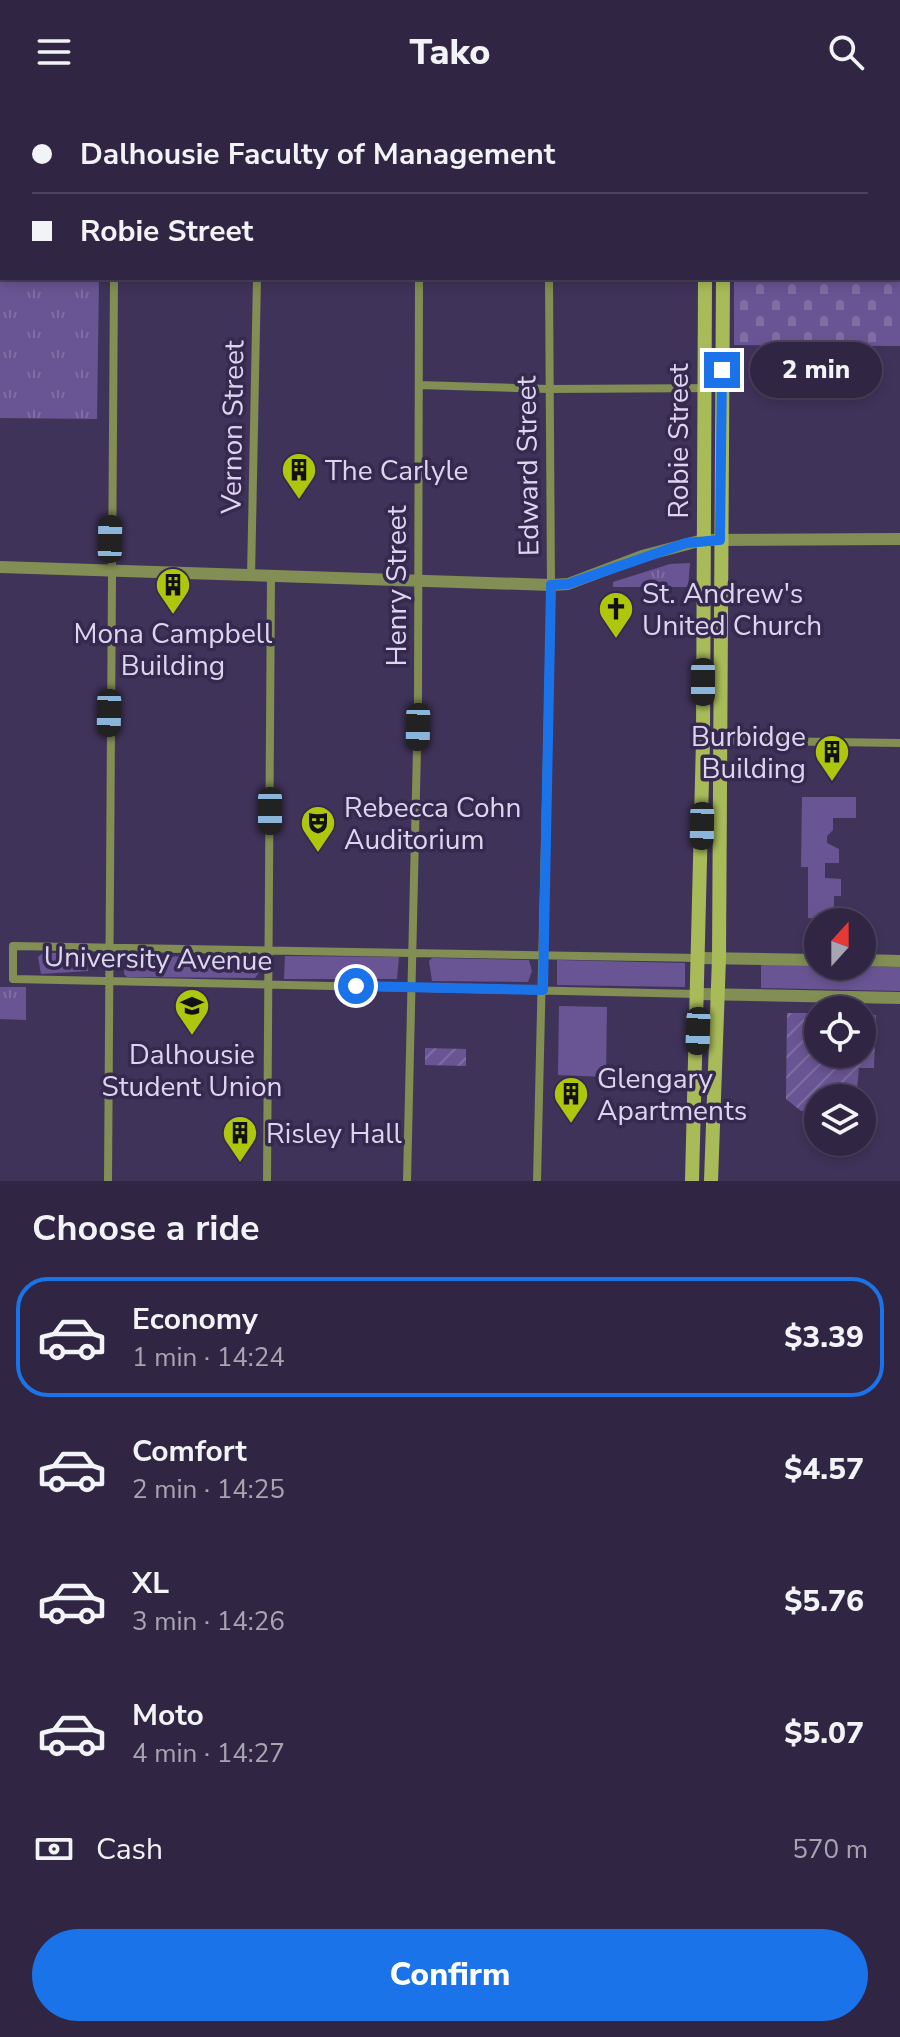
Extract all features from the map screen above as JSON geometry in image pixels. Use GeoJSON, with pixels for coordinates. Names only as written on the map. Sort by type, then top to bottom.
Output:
{"type":"FeatureCollection","features":[{"type":"Feature","properties":{"kind":"main road","name":"Robie Street"},"geometry":{"type":"LineString","coordinates":[[692,1181],[700,958],[705,280]]}},
{"type":"Feature","properties":{"kind":"main road","name":"Robie Street"},"geometry":{"type":"LineString","coordinates":[[711,1181],[719,958],[723,280]]}},
{"type":"Feature","properties":{"kind":"street"},"geometry":{"type":"LineString","coordinates":[[108,1181],[109,571],[114,280]]}},
{"type":"Feature","properties":{"kind":"street","name":"Vernon Street"},"geometry":{"type":"LineString","coordinates":[[251,577],[257,280]]}},
{"type":"Feature","properties":{"kind":"street","name":"Henry Street"},"geometry":{"type":"LineString","coordinates":[[407,1181],[414,952],[419,582],[419,280]]}},
{"type":"Feature","properties":{"kind":"street","name":"Edward Street"},"geometry":{"type":"LineString","coordinates":[[537,1181],[551,585],[549,280]]}},
{"type":"Feature","properties":{"kind":"street"},"geometry":{"type":"LineString","coordinates":[[419,385],[548,389],[722,388]]}},
{"type":"Feature","properties":{"kind":"street"},"geometry":{"type":"LineString","coordinates":[[0,567],[551,585],[568,584],[642,556],[703,540],[900,539]]}},
{"type":"Feature","properties":{"kind":"street"},"geometry":{"type":"LineString","coordinates":[[267,1181],[271,578]]}},
{"type":"Feature","properties":{"kind":"street"},"geometry":{"type":"LineString","coordinates":[[703,740],[900,743]]}},
{"type":"Feature","properties":{"kind":"street","name":"University Avenue"},"geometry":{"type":"LineString","coordinates":[[804,960],[13,946],[13,979],[900,998]]}},
{"type":"Feature","properties":{"kind":"street"},"geometry":{"type":"LineString","coordinates":[[876,960],[900,961]]}},
{"type":"Feature","properties":{"kind":"green space"},"geometry":{"type":"Polygon","coordinates":[[[0,280],[99,280],[97,419],[0,418],[0,280]]]}},
{"type":"Feature","properties":{"kind":"green space"},"geometry":{"type":"Polygon","coordinates":[[[734,280],[900,280],[900,346],[734,345],[734,280]]]}},
{"type":"Feature","properties":{"kind":"green space"},"geometry":{"type":"Polygon","coordinates":[[[690,563],[688,587],[613,587],[613,582],[670,564],[690,563]]]}},
{"type":"Feature","properties":{"kind":"green space"},"geometry":{"type":"Polygon","coordinates":[[[802,797],[856,797],[856,818],[833,818],[833,830],[827,836],[827,843],[839,849],[839,863],[825,863],[825,878],[841,879],[841,896],[834,896],[834,908],[808,908],[808,867],[801,867],[802,797]]]}},
{"type":"Feature","properties":{"kind":"green space"},"geometry":{"type":"Polygon","coordinates":[[[43,953],[84,953],[88,956],[88,971],[41,974],[38,957],[43,953]]]}},
{"type":"Feature","properties":{"kind":"green space"},"geometry":{"type":"Polygon","coordinates":[[[126,956],[256,957],[258,974],[255,978],[127,977],[124,974],[126,956]]]}},
{"type":"Feature","properties":{"kind":"green space"},"geometry":{"type":"Polygon","coordinates":[[[285,956],[399,957],[397,979],[284,979],[285,956]]]}},
{"type":"Feature","properties":{"kind":"green space"},"geometry":{"type":"Polygon","coordinates":[[[432,958],[529,960],[532,971],[528,982],[432,981],[429,961],[432,958]]]}},
{"type":"Feature","properties":{"kind":"green space"},"geometry":{"type":"Polygon","coordinates":[[[557,960],[685,963],[685,987],[557,985],[557,960]]]}},
{"type":"Feature","properties":{"kind":"green space"},"geometry":{"type":"Polygon","coordinates":[[[761,963],[804,964],[804,980],[876,980],[876,966],[900,967],[900,991],[761,988],[761,963]]]}},
{"type":"Feature","properties":{"kind":"green space"},"geometry":{"type":"Polygon","coordinates":[[[0,987],[26,987],[26,1020],[0,1019],[0,987]]]}},
{"type":"Feature","properties":{"kind":"green space"},"geometry":{"type":"Polygon","coordinates":[[[559,1006],[607,1007],[606,1077],[558,1075],[559,1006]]]}},
{"type":"Feature","properties":{"kind":"green space"},"geometry":{"type":"Polygon","coordinates":[[[787,1013],[804,1013],[804,1068],[859,1068],[857,1084],[804,1084],[804,1111],[786,1099],[787,1013]]]}},
{"type":"Feature","properties":{"kind":"green space"},"geometry":{"type":"Polygon","coordinates":[[[425,1048],[466,1049],[466,1066],[425,1065],[425,1048]]]}},
{"type":"Feature","properties":{"kind":"place","name":"The Carlyle"},"geometry":{"type":"Point","coordinates":[299,501]}},
{"type":"Feature","properties":{"kind":"place","name":"Mona Campbell Building"},"geometry":{"type":"Point","coordinates":[173,616]}},
{"type":"Feature","properties":{"kind":"place","name":"St. Andrew's United Church"},"geometry":{"type":"Point","coordinates":[616,640]}},
{"type":"Feature","properties":{"kind":"place","name":"Burbidge Building"},"geometry":{"type":"Point","coordinates":[832,783]}},
{"type":"Feature","properties":{"kind":"place","name":"Rebecca Cohn Auditorium"},"geometry":{"type":"Point","coordinates":[318,854]}},
{"type":"Feature","properties":{"kind":"place","name":"Dalhousie Student Union"},"geometry":{"type":"Point","coordinates":[192,1037]}},
{"type":"Feature","properties":{"kind":"place","name":"Glengary Apartments"},"geometry":{"type":"Point","coordinates":[571,1125]}},
{"type":"Feature","properties":{"kind":"place","name":"Risley Hall"},"geometry":{"type":"Point","coordinates":[240,1164]}},
{"type":"Feature","properties":{"kind":"route"},"geometry":{"type":"LineString","coordinates":[[356,986],[543,990],[551,585],[568,584],[686,543],[720,540],[722,370]]}}]}
